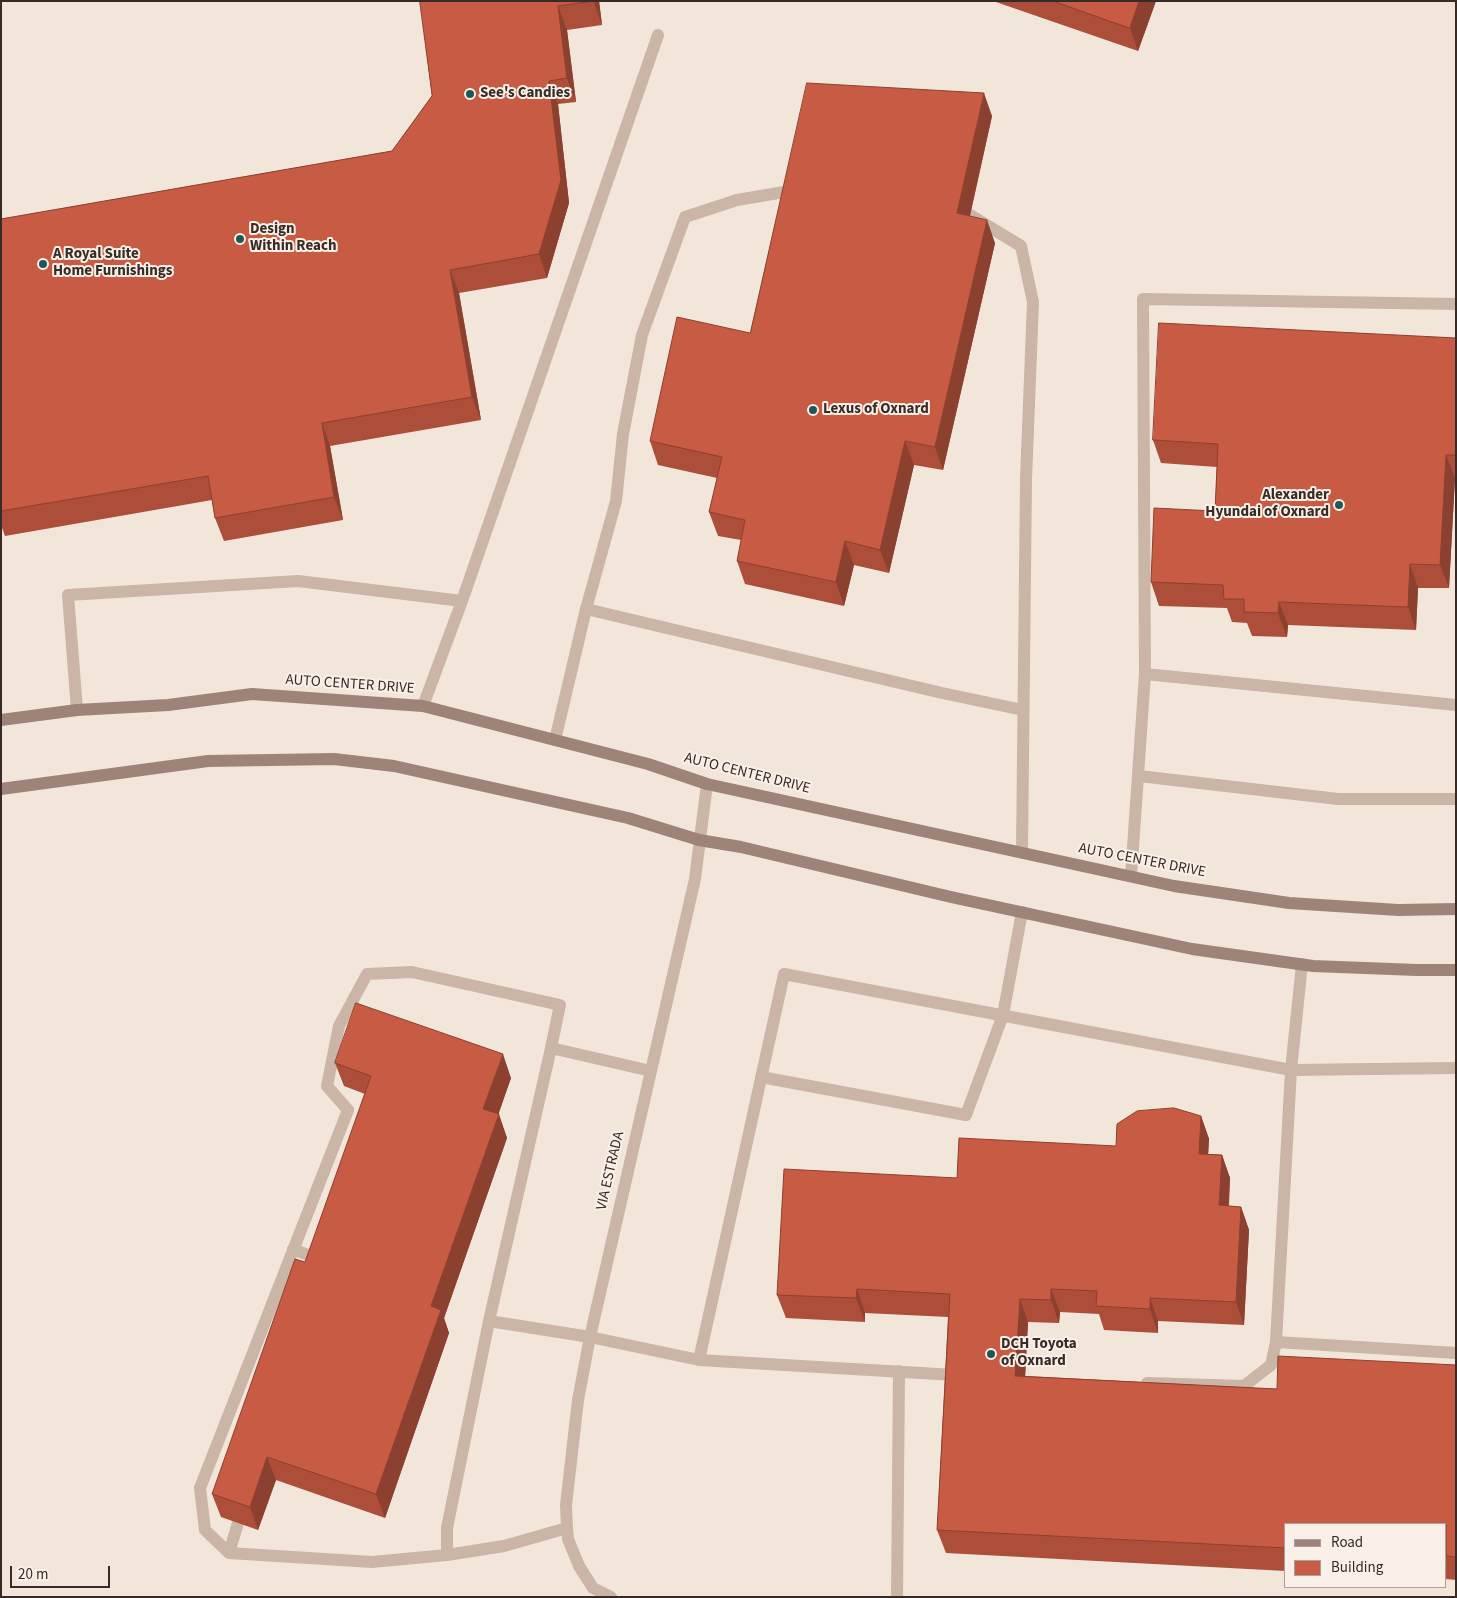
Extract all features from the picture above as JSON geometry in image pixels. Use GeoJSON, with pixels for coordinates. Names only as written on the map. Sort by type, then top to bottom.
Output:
{"type":"FeatureCollection","features":[{"type":"Feature","properties":{"kind":"street"},"geometry":{"type":"LineString","coordinates":[[423,706],[462,601],[658,35]]}},
{"type":"Feature","properties":{"kind":"street"},"geometry":{"type":"LineString","coordinates":[[555,740],[586,609],[616,501],[623,434],[642,335],[685,217],[737,200],[796,190]]}},
{"type":"Feature","properties":{"kind":"street"},"geometry":{"type":"LineString","coordinates":[[970,215],[1021,246],[1033,302],[1026,479],[1022,852]]}},
{"type":"Feature","properties":{"kind":"street"},"geometry":{"type":"LineString","coordinates":[[1131,876],[1145,674],[1143,299],[1456,304]]}},
{"type":"Feature","properties":{"kind":"street"},"geometry":{"type":"LineString","coordinates":[[77,710],[68,596],[298,582],[462,601]]}},
{"type":"Feature","properties":{"kind":"street"},"geometry":{"type":"LineString","coordinates":[[586,609],[942,693],[1024,710]]}},
{"type":"Feature","properties":{"kind":"street"},"geometry":{"type":"LineString","coordinates":[[1145,674],[1456,705]]}},
{"type":"Feature","properties":{"kind":"street","name":"AUTO CENTER DRIVE"},"geometry":{"type":"LineString","coordinates":[[1,720],[77,710],[168,705],[252,694],[423,706],[648,764],[707,784],[1174,886],[1289,903],[1398,910],[1456,909]]}},
{"type":"Feature","properties":{"kind":"street"},"geometry":{"type":"LineString","coordinates":[[1,789],[208,761],[334,759],[394,766],[628,818],[698,840],[741,847],[951,897],[1192,949],[1314,966],[1456,970]]}},
{"type":"Feature","properties":{"kind":"street"},"geometry":{"type":"LineString","coordinates":[[1138,776],[1338,799],[1456,798]]}},
{"type":"Feature","properties":{"kind":"street","name":"VIA ESTRADA"},"geometry":{"type":"LineString","coordinates":[[611,1597],[593,1588],[579,1566],[568,1539],[566,1505],[578,1400],[590,1337],[695,879],[698,840],[707,784]]}},
{"type":"Feature","properties":{"kind":"street"},"geometry":{"type":"LineString","coordinates":[[761,1077],[966,1115],[1003,1014],[1022,912]]}},
{"type":"Feature","properties":{"kind":"street"},"geometry":{"type":"LineString","coordinates":[[1134,1382],[1244,1386],[1271,1365],[1276,1342],[1291,1070],[1302,964]]}},
{"type":"Feature","properties":{"kind":"street"},"geometry":{"type":"LineString","coordinates":[[447,1555],[447,1528],[489,1321],[560,1005],[412,972],[368,974],[338,1026],[327,1086],[348,1110],[200,1488],[205,1530],[229,1553],[372,1562],[447,1555],[504,1546],[567,1528]]}},
{"type":"Feature","properties":{"kind":"street"},"geometry":{"type":"LineString","coordinates":[[699,1360],[784,974],[1291,1070],[1456,1068]]}},
{"type":"Feature","properties":{"kind":"street"},"geometry":{"type":"LineString","coordinates":[[551,1048],[651,1071]]}},
{"type":"Feature","properties":{"kind":"street"},"geometry":{"type":"LineString","coordinates":[[293,1249],[323,1261]]}},
{"type":"Feature","properties":{"kind":"street"},"geometry":{"type":"LineString","coordinates":[[489,1321],[590,1337],[699,1360],[955,1374]]}},
{"type":"Feature","properties":{"kind":"street"},"geometry":{"type":"LineString","coordinates":[[1276,1342],[1456,1353]]}},
{"type":"Feature","properties":{"kind":"street"},"geometry":{"type":"LineString","coordinates":[[897,1597],[899,1371]]}},
{"type":"Feature","properties":{"kind":"street"},"geometry":{"type":"LineString","coordinates":[[229,1553],[238,1523]]}},
{"type":"Feature","properties":{"kind":"building"},"geometry":{"type":"Polygon","coordinates":[[[420,1],[594,1],[558,6],[567,78],[549,81],[561,180],[539,254],[450,270],[472,397],[322,423],[334,497],[215,518],[208,476],[1,511],[1,219],[392,151],[432,96],[420,1]]]}},
{"type":"Feature","properties":{"kind":"building"},"geometry":{"type":"Polygon","coordinates":[[[1053,1],[1139,1],[1130,28],[1053,1]]]}},
{"type":"Feature","properties":{"kind":"building","name":"Lexus of Oxnard"},"geometry":{"type":"Polygon","coordinates":[[[807,83],[984,93],[957,213],[987,220],[935,447],[905,441],[880,550],[845,541],[836,582],[737,561],[745,520],[709,512],[722,457],[650,441],[677,317],[750,333],[807,83]]]}},
{"type":"Feature","properties":{"kind":"building","name":"Alexander Hyundai of Oxnard"},"geometry":{"type":"Polygon","coordinates":[[[1159,323],[1456,338],[1456,455],[1446,455],[1440,565],[1410,564],[1408,607],[1279,602],[1278,613],[1244,612],[1244,599],[1224,599],[1223,585],[1151,582],[1154,508],[1215,511],[1218,444],[1153,440],[1159,323]]]}},
{"type":"Feature","properties":{"kind":"building"},"geometry":{"type":"Polygon","coordinates":[[[356,1003],[503,1054],[483,1109],[499,1114],[431,1306],[441,1310],[376,1494],[267,1457],[250,1507],[212,1494],[295,1259],[305,1262],[371,1076],[335,1063],[356,1003]]]}},
{"type":"Feature","properties":{"kind":"building","name":"DCH Toyota of Oxnard"},"geometry":{"type":"Polygon","coordinates":[[[1174,1108],[1201,1116],[1199,1154],[1222,1155],[1219,1205],[1241,1207],[1236,1302],[1150,1298],[1150,1309],[1096,1306],[1097,1291],[1051,1289],[1051,1300],[1020,1299],[1015,1376],[1277,1389],[1278,1356],[1456,1365],[1456,1557],[1447,1556],[1447,1523],[1284,1523],[1284,1548],[937,1530],[950,1294],[857,1289],[856,1298],[777,1295],[784,1169],[957,1178],[959,1138],[1116,1146],[1117,1124],[1137,1111],[1174,1108]]]}},
{"type":"Feature","properties":{"kind":"place","name":"See's Candies"},"geometry":{"type":"Point","coordinates":[470,94]}},
{"type":"Feature","properties":{"kind":"place","name":"Design Within Reach"},"geometry":{"type":"Point","coordinates":[240,239]}},
{"type":"Feature","properties":{"kind":"place","name":"A Royal Suite Home Furnishings"},"geometry":{"type":"Point","coordinates":[43,264]}},
{"type":"Feature","properties":{"kind":"place","name":"Lexus of Oxnard"},"geometry":{"type":"Point","coordinates":[813,410]}},
{"type":"Feature","properties":{"kind":"place","name":"Alexander Hyundai of Oxnard"},"geometry":{"type":"Point","coordinates":[1339,505]}},
{"type":"Feature","properties":{"kind":"place","name":"DCH Toyota of Oxnard"},"geometry":{"type":"Point","coordinates":[991,1354]}}]}
